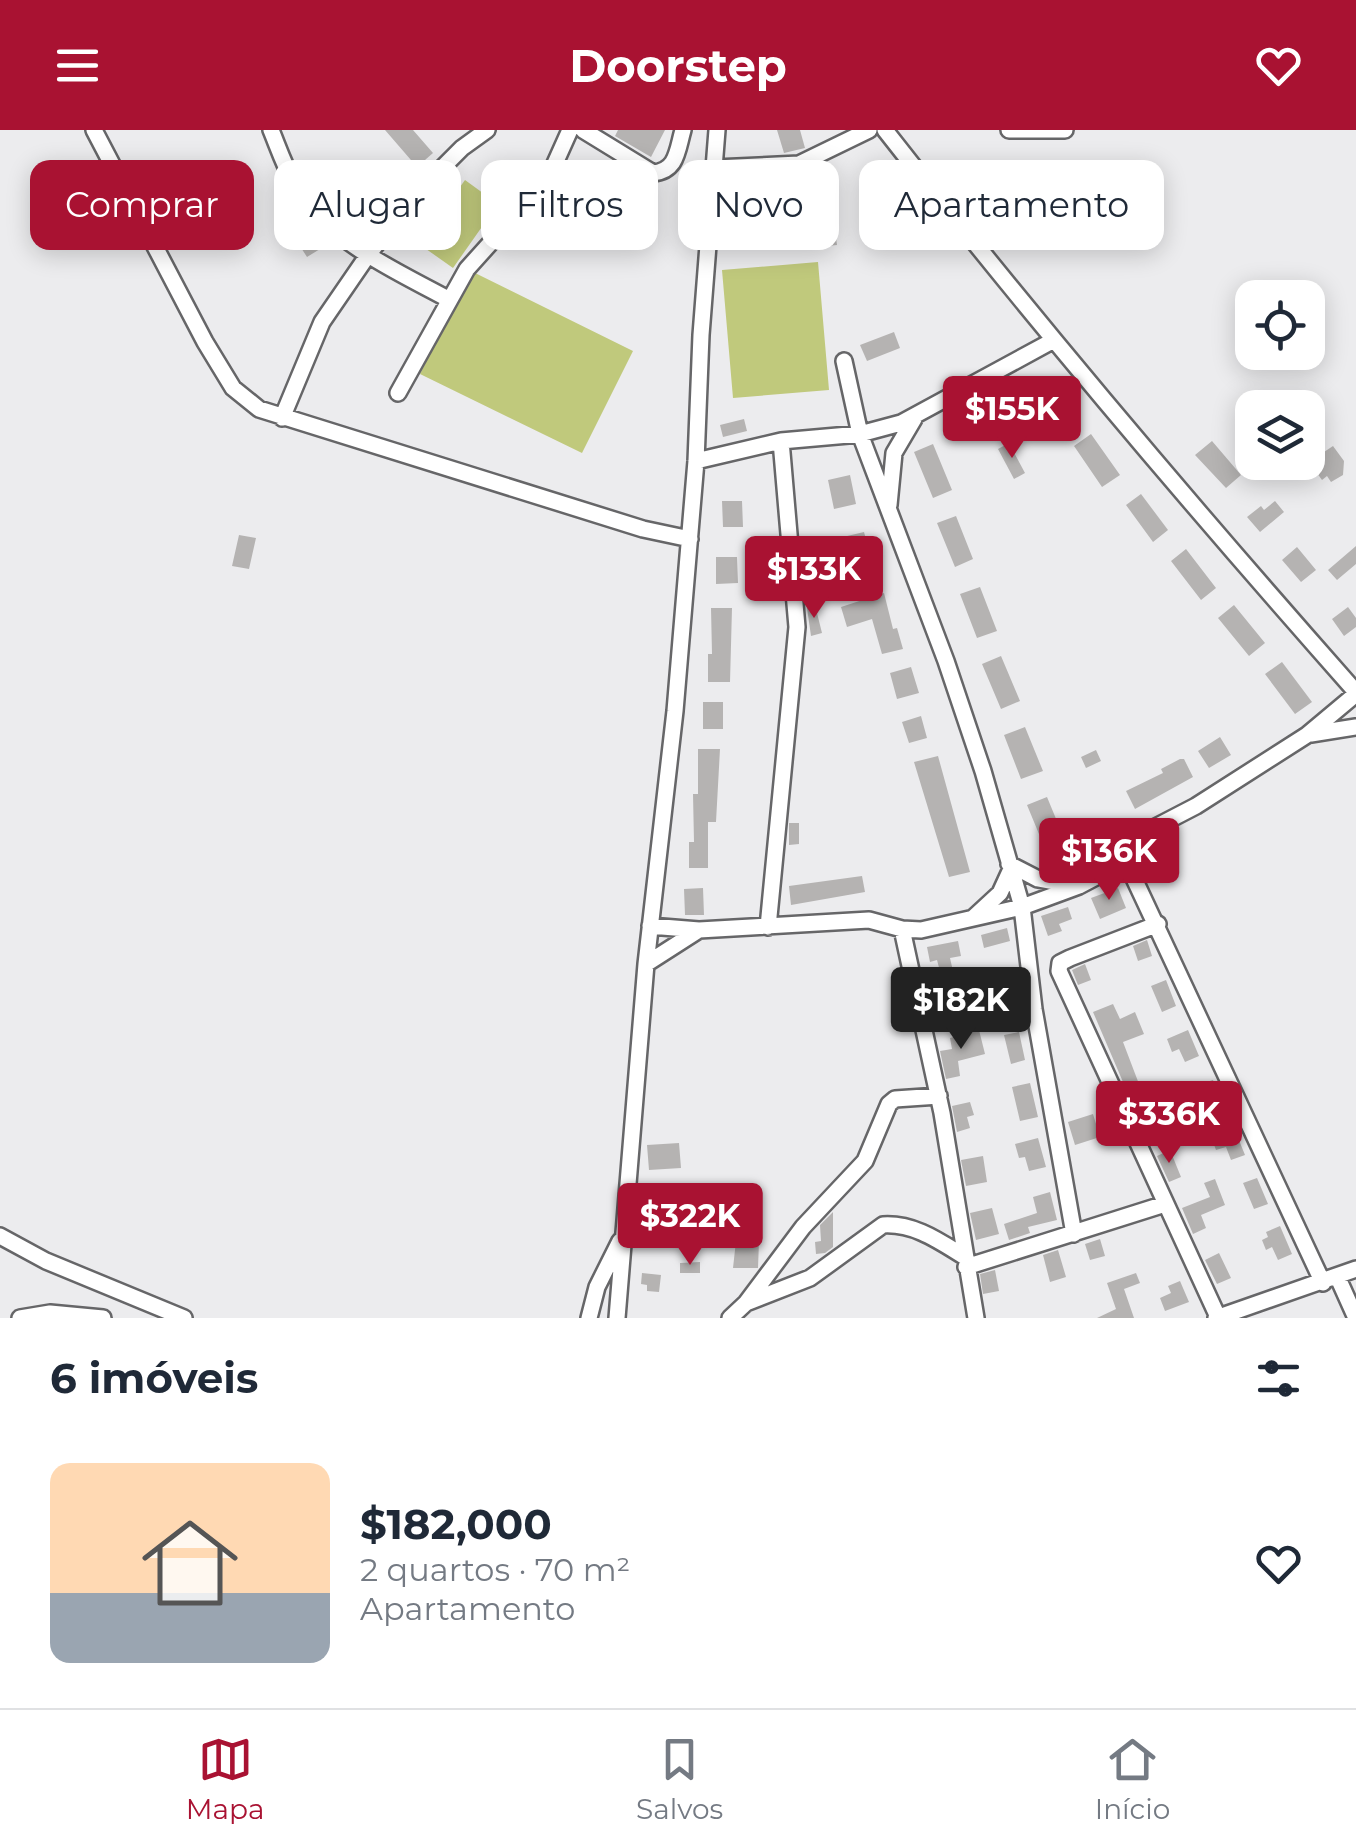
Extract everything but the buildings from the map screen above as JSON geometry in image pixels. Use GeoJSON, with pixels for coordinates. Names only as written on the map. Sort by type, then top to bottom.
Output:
{"type":"FeatureCollection","features":[{"type":"Feature","properties":{"kind":"street"},"geometry":{"type":"LineString","coordinates":[[94,130],[205,342],[233,388],[260,410],[643,529],[690,539]]}},
{"type":"Feature","properties":{"kind":"street"},"geometry":{"type":"LineString","coordinates":[[271,130],[294,184],[324,222],[368,255],[448,299]]}},
{"type":"Feature","properties":{"kind":"street"},"geometry":{"type":"LineString","coordinates":[[282,418],[322,322],[368,255],[415,194],[462,148],[487,130]]}},
{"type":"Feature","properties":{"kind":"street"},"geometry":{"type":"LineString","coordinates":[[398,393],[467,269],[548,179],[570,130]]}},
{"type":"Feature","properties":{"kind":"street"},"geometry":{"type":"LineString","coordinates":[[583,130],[653,173],[666,172],[673,165],[683,130]]}},
{"type":"Feature","properties":{"kind":"street"},"geometry":{"type":"LineString","coordinates":[[715,160],[717,130]]}},
{"type":"Feature","properties":{"kind":"street"},"geometry":{"type":"LineString","coordinates":[[807,160],[870,130]]}},
{"type":"Feature","properties":{"kind":"street"},"geometry":{"type":"LineString","coordinates":[[650,926],[699,930],[869,920],[902,929],[936,928],[1022,907],[1079,886],[1115,867],[1144,832],[1196,806],[1307,735],[1356,693],[1202,518],[885,130]]}},
{"type":"Feature","properties":{"kind":"street"},"geometry":{"type":"LineString","coordinates":[[1009,130],[1065,130]]}},
{"type":"Feature","properties":{"kind":"street"},"geometry":{"type":"LineString","coordinates":[[616,1318],[646,964],[676,711],[708,250]]}},
{"type":"Feature","properties":{"kind":"street"},"geometry":{"type":"LineString","coordinates":[[696,461],[781,441],[860,434],[901,423],[1054,340]]}},
{"type":"Feature","properties":{"kind":"street"},"geometry":{"type":"LineString","coordinates":[[844,361],[860,434],[946,661],[1022,907],[1034,1009],[1074,1234]]}},
{"type":"Feature","properties":{"kind":"street"},"geometry":{"type":"LineString","coordinates":[[888,511],[894,454],[916,415]]}},
{"type":"Feature","properties":{"kind":"street"},"geometry":{"type":"LineString","coordinates":[[768,927],[797,627],[781,441]]}},
{"type":"Feature","properties":{"kind":"street"},"geometry":{"type":"LineString","coordinates":[[1307,735],[1356,727]]}},
{"type":"Feature","properties":{"kind":"street"},"geometry":{"type":"LineString","coordinates":[[1124,857],[1330,1280],[1356,1318]]}},
{"type":"Feature","properties":{"kind":"street"},"geometry":{"type":"LineString","coordinates":[[1010,867],[1038,879],[1079,886]]}},
{"type":"Feature","properties":{"kind":"street"},"geometry":{"type":"LineString","coordinates":[[966,922],[989,905],[1010,867]]}},
{"type":"Feature","properties":{"kind":"street"},"geometry":{"type":"LineString","coordinates":[[1158,924],[1070,958],[1058,968],[1217,1318],[1356,1270]]}},
{"type":"Feature","properties":{"kind":"street"},"geometry":{"type":"LineString","coordinates":[[902,929],[938,1096],[976,1318]]}},
{"type":"Feature","properties":{"kind":"street"},"geometry":{"type":"LineString","coordinates":[[646,964],[699,930]]}},
{"type":"Feature","properties":{"kind":"street"},"geometry":{"type":"LineString","coordinates":[[730,1318],[746,1303],[803,1227],[866,1161],[889,1104],[895,1099],[938,1096]]}},
{"type":"Feature","properties":{"kind":"street"},"geometry":{"type":"LineString","coordinates":[[966,1262],[1074,1234],[1165,1204]]}},
{"type":"Feature","properties":{"kind":"street"},"geometry":{"type":"LineString","coordinates":[[746,1303],[810,1278],[882,1225],[906,1227],[931,1236],[966,1262]]}},
{"type":"Feature","properties":{"kind":"street"},"geometry":{"type":"LineString","coordinates":[[0,1236],[46,1261],[184,1318]]}},
{"type":"Feature","properties":{"kind":"street"},"geometry":{"type":"LineString","coordinates":[[589,1318],[597,1287],[622,1238]]}},
{"type":"Feature","properties":{"kind":"street"},"geometry":{"type":"LineString","coordinates":[[20,1318],[50,1313],[103,1318]]}},
{"type":"Feature","properties":{"kind":"green space"},"geometry":{"type":"Polygon","coordinates":[[[465,180],[481,192],[481,228],[453,268],[428,250],[461,250],[461,186],[465,180]]]}},
{"type":"Feature","properties":{"kind":"green space"},"geometry":{"type":"Polygon","coordinates":[[[818,262],[829,390],[733,398],[722,270],[818,262]]]}},
{"type":"Feature","properties":{"kind":"green space"},"geometry":{"type":"Polygon","coordinates":[[[471,271],[633,351],[582,453],[420,374],[471,271]]]}}]}
